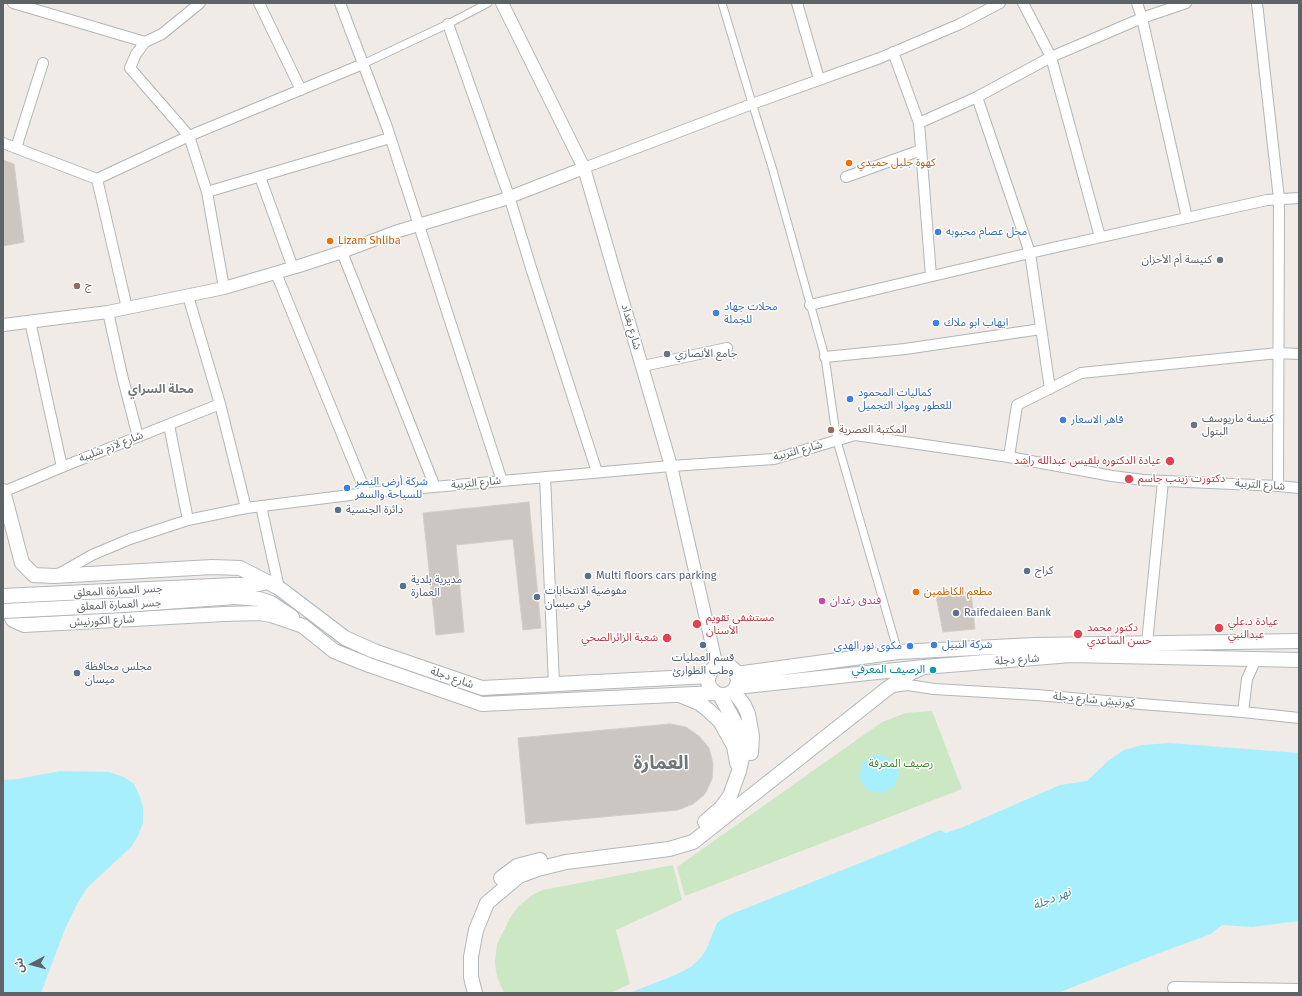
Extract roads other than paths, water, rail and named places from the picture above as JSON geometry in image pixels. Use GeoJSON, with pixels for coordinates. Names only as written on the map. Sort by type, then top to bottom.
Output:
{"type":"FeatureCollection","features":[{"type":"Feature","properties":{"kind":"main road","name":"شارع دجلة"},"geometry":{"type":"LineString","coordinates":[[3,491],[22,563],[34,575],[54,576],[185,568],[240,568],[273,585],[345,638],[374,651],[482,688],[713,672],[721,665],[730,667],[728,688]]}},
{"type":"Feature","properties":{"kind":"main road"},"geometry":{"type":"LineString","coordinates":[[234,591],[254,585],[273,585]]}},
{"type":"Feature","properties":{"kind":"main road","name":"شارع الكورنيش"},"geometry":{"type":"LineString","coordinates":[[3,590],[7,609],[13,620],[24,625],[224,614]]}},
{"type":"Feature","properties":{"kind":"main road","name":"شارع دجلة"},"geometry":{"type":"LineString","coordinates":[[234,591],[259,599],[286,612],[334,651],[369,665],[482,704],[680,695],[728,688],[924,667],[1071,655],[1299,660]]}},
{"type":"Feature","properties":{"kind":"main road","name":"جسر العمارةة المعلق"},"geometry":{"type":"LineString","coordinates":[[3,596],[234,591]]}},
{"type":"Feature","properties":{"kind":"main road","name":"جسر العمارة المعلق"},"geometry":{"type":"LineString","coordinates":[[3,611],[124,605],[234,591]]}},
{"type":"Feature","properties":{"kind":"main road","name":"شارع دجلة"},"geometry":{"type":"LineString","coordinates":[[224,614],[260,613],[271,615],[303,626]]}},
{"type":"Feature","properties":{"kind":"main road","name":"شارع دجلة"},"geometry":{"type":"LineString","coordinates":[[728,688],[898,652],[1034,645],[1299,641]]}},
{"type":"Feature","properties":{"kind":"main road"},"geometry":{"type":"LineString","coordinates":[[467,993],[462,982],[462,969],[465,938],[469,922],[480,898],[497,881],[517,866],[549,857],[611,851],[666,841],[692,834],[724,812],[888,688],[912,672],[924,667]]}},
{"type":"Feature","properties":{"kind":"main road"},"geometry":{"type":"LineString","coordinates":[[475,993],[471,977],[471,957],[476,930],[487,903],[518,876],[538,868],[566,862],[669,849],[693,842],[740,795],[750,764],[752,748],[752,736],[748,714],[744,705],[728,688],[709,686],[713,672]]}},
{"type":"Feature","properties":{"kind":"main road"},"geometry":{"type":"LineString","coordinates":[[724,812],[739,771],[744,748],[728,688]]}},
{"type":"Feature","properties":{"kind":"main road"},"geometry":{"type":"LineString","coordinates":[[680,695],[698,703],[720,721],[734,746],[739,771]]}},
{"type":"Feature","properties":{"kind":"street"},"geometry":{"type":"LineString","coordinates":[[13,3],[146,42]]}},
{"type":"Feature","properties":{"kind":"street"},"geometry":{"type":"LineString","coordinates":[[200,3],[162,34],[146,42],[136,54],[130,68],[189,136],[207,192],[224,288]]}},
{"type":"Feature","properties":{"kind":"street"},"geometry":{"type":"LineString","coordinates":[[259,3],[301,90]]}},
{"type":"Feature","properties":{"kind":"street"},"geometry":{"type":"LineString","coordinates":[[340,3],[390,138],[502,481]]}},
{"type":"Feature","properties":{"kind":"street"},"geometry":{"type":"LineString","coordinates":[[3,143],[97,178],[189,136],[363,64],[448,24],[488,3]]}},
{"type":"Feature","properties":{"kind":"street","name":"شارع بغداد"},"geometry":{"type":"LineString","coordinates":[[502,3],[584,168],[671,466],[713,672]]}},
{"type":"Feature","properties":{"kind":"street"},"geometry":{"type":"LineString","coordinates":[[722,3],[772,167],[825,358],[837,440],[898,652]]}},
{"type":"Feature","properties":{"kind":"street"},"geometry":{"type":"LineString","coordinates":[[797,3],[819,80]]}},
{"type":"Feature","properties":{"kind":"street"},"geometry":{"type":"LineString","coordinates":[[3,325],[108,312],[224,288],[293,268],[418,225],[502,200],[509,196],[752,104],[893,52],[960,24],[1000,3]]}},
{"type":"Feature","properties":{"kind":"street"},"geometry":{"type":"LineString","coordinates":[[1022,3],[1052,57],[1100,237]]}},
{"type":"Feature","properties":{"kind":"street"},"geometry":{"type":"LineString","coordinates":[[1137,3],[1142,18],[1187,218]]}},
{"type":"Feature","properties":{"kind":"street"},"geometry":{"type":"LineString","coordinates":[[918,123],[977,97],[1052,57],[1142,18],[1186,3]]}},
{"type":"Feature","properties":{"kind":"street"},"geometry":{"type":"LineString","coordinates":[[1257,3],[1279,199],[1278,486]]}},
{"type":"Feature","properties":{"kind":"street"},"geometry":{"type":"LineString","coordinates":[[448,24],[509,196],[597,472]]}},
{"type":"Feature","properties":{"kind":"street"},"geometry":{"type":"LineString","coordinates":[[893,52],[918,123],[931,276]]}},
{"type":"Feature","properties":{"kind":"street"},"geometry":{"type":"LineString","coordinates":[[16,148],[43,63]]}},
{"type":"Feature","properties":{"kind":"street"},"geometry":{"type":"LineString","coordinates":[[977,97],[1030,253],[1050,388]]}},
{"type":"Feature","properties":{"kind":"street"},"geometry":{"type":"LineString","coordinates":[[207,192],[390,138]]}},
{"type":"Feature","properties":{"kind":"street"},"geometry":{"type":"LineString","coordinates":[[846,177],[921,150]]}},
{"type":"Feature","properties":{"kind":"street"},"geometry":{"type":"LineString","coordinates":[[260,176],[293,268]]}},
{"type":"Feature","properties":{"kind":"street"},"geometry":{"type":"LineString","coordinates":[[97,178],[127,308]]}},
{"type":"Feature","properties":{"kind":"street"},"geometry":{"type":"LineString","coordinates":[[810,305],[1030,253],[1267,200],[1299,198]]}},
{"type":"Feature","properties":{"kind":"street"},"geometry":{"type":"LineString","coordinates":[[342,252],[435,487]]}},
{"type":"Feature","properties":{"kind":"street"},"geometry":{"type":"LineString","coordinates":[[276,273],[366,493]]}},
{"type":"Feature","properties":{"kind":"street"},"geometry":{"type":"LineString","coordinates":[[188,296],[220,404],[246,508]]}},
{"type":"Feature","properties":{"kind":"street"},"geometry":{"type":"LineString","coordinates":[[108,312],[138,437]]}},
{"type":"Feature","properties":{"kind":"street"},"geometry":{"type":"LineString","coordinates":[[30,321],[62,467]]}},
{"type":"Feature","properties":{"kind":"street"},"geometry":{"type":"LineString","coordinates":[[825,358],[905,349],[1041,329]]}},
{"type":"Feature","properties":{"kind":"street"},"geometry":{"type":"LineString","coordinates":[[643,366],[726,348]]}},
{"type":"Feature","properties":{"kind":"street"},"geometry":{"type":"LineString","coordinates":[[1009,457],[1017,405],[1081,373],[1278,353],[1299,354]]}},
{"type":"Feature","properties":{"kind":"street","name":"شارع لازم شليبة"},"geometry":{"type":"LineString","coordinates":[[3,491],[220,404]]}},
{"type":"Feature","properties":{"kind":"street"},"geometry":{"type":"LineString","coordinates":[[169,425],[188,520]]}},
{"type":"Feature","properties":{"kind":"street","name":"شارع التربية"},"geometry":{"type":"LineString","coordinates":[[54,576],[92,555],[123,542],[188,520],[246,508],[366,493],[597,472],[774,459],[855,435],[1009,457],[1112,476],[1299,488]]}},
{"type":"Feature","properties":{"kind":"street"},"geometry":{"type":"LineString","coordinates":[[545,477],[554,684]]}},
{"type":"Feature","properties":{"kind":"street"},"geometry":{"type":"LineString","coordinates":[[1147,644],[1163,480]]}},
{"type":"Feature","properties":{"kind":"street"},"geometry":{"type":"LineString","coordinates":[[261,506],[273,585]]}},
{"type":"Feature","properties":{"kind":"street"},"geometry":{"type":"LineString","coordinates":[[1243,712],[1247,679],[1256,659]]}},
{"type":"Feature","properties":{"kind":"street","name":"كورنيش شارع دجلة"},"geometry":{"type":"LineString","coordinates":[[888,688],[908,685],[934,689],[1037,695],[1299,718]]}},
{"type":"Feature","properties":{"kind":"street"},"geometry":{"type":"LineString","coordinates":[[1174,991],[1299,990]]}},
{"type":"Feature","properties":{"kind":"water","name":"نهر دجلة"},"geometry":{"type":"Polygon","coordinates":[[[1170,743],[1299,753],[1299,921],[1252,927],[1222,925],[1211,934],[1058,993],[629,993],[673,976],[691,967],[706,950],[717,923],[729,915],[940,830],[946,833],[963,827],[1060,785],[1087,781],[1108,761],[1124,750],[1142,745],[1170,743]]]}},
{"type":"Feature","properties":{"kind":"water"},"geometry":{"type":"Polygon","coordinates":[[[877,754],[891,759],[899,772],[895,786],[881,794],[867,790],[859,777],[863,762],[877,754]]]}},
{"type":"Feature","properties":{"kind":"water"},"geometry":{"type":"Polygon","coordinates":[[[60,771],[109,772],[124,777],[134,784],[140,797],[143,807],[143,823],[132,846],[87,888],[77,904],[65,929],[41,993],[3,993],[3,780],[18,779],[60,771]]]}},
{"type":"Feature","properties":{"kind":"place","name":"كهوة جليل حميدي"},"geometry":{"type":"Point","coordinates":[849,163]}},
{"type":"Feature","properties":{"kind":"place","name":"محل عصام محبوبه"},"geometry":{"type":"Point","coordinates":[938,232]}},
{"type":"Feature","properties":{"kind":"place","name":"Lizam Shliba"},"geometry":{"type":"Point","coordinates":[330,241]}},
{"type":"Feature","properties":{"kind":"place","name":"كنيسة أم الأحزان"},"geometry":{"type":"Point","coordinates":[1220,260]}},
{"type":"Feature","properties":{"kind":"place","name":"ج"},"geometry":{"type":"Point","coordinates":[77,286]}},
{"type":"Feature","properties":{"kind":"place","name":"محلات جهاد للجملة"},"geometry":{"type":"Point","coordinates":[716,313]}},
{"type":"Feature","properties":{"kind":"place","name":"ايهاب ابو ملاك"},"geometry":{"type":"Point","coordinates":[936,323]}},
{"type":"Feature","properties":{"kind":"place","name":"جامع الأنصاري"},"geometry":{"type":"Point","coordinates":[667,354]}},
{"type":"Feature","properties":{"kind":"place","name":"كماليات المحمود للعطور ومواد التجميل"},"geometry":{"type":"Point","coordinates":[850,399]}},
{"type":"Feature","properties":{"kind":"place","name":"قاهر الاسعار"},"geometry":{"type":"Point","coordinates":[1063,420]}},
{"type":"Feature","properties":{"kind":"place","name":"كنيسة ماريوسف البتول"},"geometry":{"type":"Point","coordinates":[1194,425]}},
{"type":"Feature","properties":{"kind":"place","name":"المكتبة العصرية"},"geometry":{"type":"Point","coordinates":[831,430]}},
{"type":"Feature","properties":{"kind":"place","name":"عيادة الدكتوره بلقيس عبدالله راشد"},"geometry":{"type":"Point","coordinates":[1170,461]}},
{"type":"Feature","properties":{"kind":"place","name":"دكتورت زينب جاسم"},"geometry":{"type":"Point","coordinates":[1129,479]}},
{"type":"Feature","properties":{"kind":"place","name":"شركة أرض النصر للسياحة والسفر"},"geometry":{"type":"Point","coordinates":[347,488]}},
{"type":"Feature","properties":{"kind":"place","name":"دائرة الجنسية"},"geometry":{"type":"Point","coordinates":[338,510]}},
{"type":"Feature","properties":{"kind":"place","name":"كراج"},"geometry":{"type":"Point","coordinates":[1027,571]}},
{"type":"Feature","properties":{"kind":"place","name":"Multi floors cars parking"},"geometry":{"type":"Point","coordinates":[588,576]}},
{"type":"Feature","properties":{"kind":"place","name":"مديرية بلدية العمارة"},"geometry":{"type":"Point","coordinates":[403,586]}},
{"type":"Feature","properties":{"kind":"place","name":"مطعم الكاظمين"},"geometry":{"type":"Point","coordinates":[916,592]}},
{"type":"Feature","properties":{"kind":"place","name":"مفوضية الانتخابات في ميسان"},"geometry":{"type":"Point","coordinates":[537,597]}},
{"type":"Feature","properties":{"kind":"place","name":"فندق رغدان"},"geometry":{"type":"Point","coordinates":[822,601]}},
{"type":"Feature","properties":{"kind":"place","name":"Raifedaieen Bank"},"geometry":{"type":"Point","coordinates":[956,613]}},
{"type":"Feature","properties":{"kind":"place","name":"مستشفى تقويم الأسنان"},"geometry":{"type":"Point","coordinates":[697,624]}},
{"type":"Feature","properties":{"kind":"place","name":"عيادة د.علي عبدالنبي"},"geometry":{"type":"Point","coordinates":[1219,628]}},
{"type":"Feature","properties":{"kind":"place","name":"دكتور محمد حسن الساعدي"},"geometry":{"type":"Point","coordinates":[1078,634]}},
{"type":"Feature","properties":{"kind":"place","name":"شعبة الزائرالصحي"},"geometry":{"type":"Point","coordinates":[667,638]}},
{"type":"Feature","properties":{"kind":"place","name":"قسم العمليات وطب الطوارئ"},"geometry":{"type":"Point","coordinates":[703,645]}},
{"type":"Feature","properties":{"kind":"place","name":"شركة النبيل"},"geometry":{"type":"Point","coordinates":[934,645]}},
{"type":"Feature","properties":{"kind":"place","name":"مكوى نور الهدى"},"geometry":{"type":"Point","coordinates":[910,646]}},
{"type":"Feature","properties":{"kind":"place","name":"الرصيف المعرفي"},"geometry":{"type":"Point","coordinates":[933,670]}},
{"type":"Feature","properties":{"kind":"place","name":"مجلس محافظة ميسان"},"geometry":{"type":"Point","coordinates":[77,673]}},
{"type":"Feature","properties":{"kind":"district","name":"محلة السراي"},"geometry":{"type":"Point","coordinates":[161,390]}},
{"type":"Feature","properties":{"kind":"district","name":"العمارة"},"geometry":{"type":"Point","coordinates":[661,764]}},
{"type":"Feature","properties":{"kind":"park label","name":"رصيف المعرفة"},"geometry":{"type":"Point","coordinates":[901,764]}}]}
